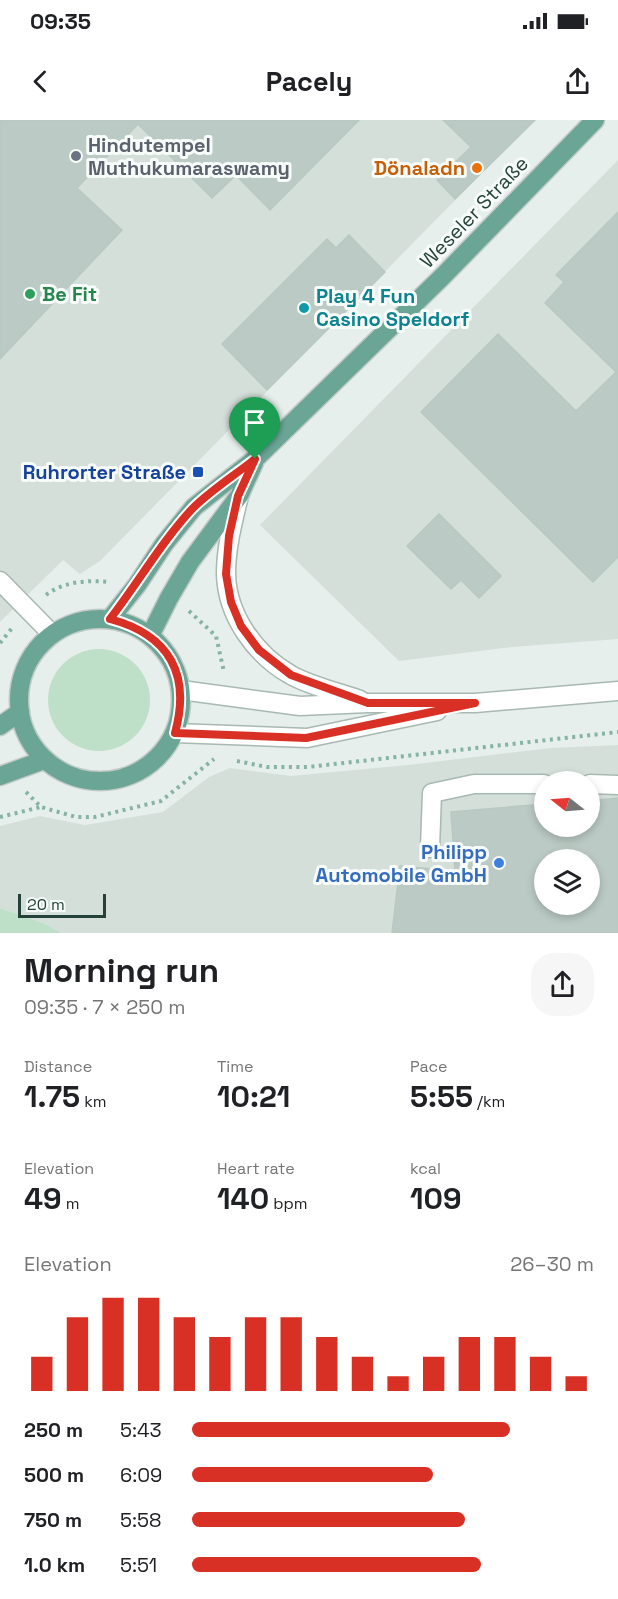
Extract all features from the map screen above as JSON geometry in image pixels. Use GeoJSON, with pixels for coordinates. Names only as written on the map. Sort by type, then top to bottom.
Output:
{"type":"FeatureCollection","features":[{"type":"Feature","properties":{"kind":"main road","name":"Weseler Straße"},"geometry":{"type":"LineString","coordinates":[[110,619],[137,585],[164,544],[194,507],[255,459],[443,276],[595,120]]}},
{"type":"Feature","properties":{"kind":"main road","name":"Weseler Straße"},"geometry":{"type":"LineString","coordinates":[[150,636],[168,598],[190,562],[238,496],[255,459]]}},
{"type":"Feature","properties":{"kind":"main road"},"geometry":{"type":"LineString","coordinates":[[90,619],[110,619],[131,625],[150,636],[165,651],[176,670],[181,690],[181,712],[175,733],[160,755],[141,771],[116,780],[90,781],[66,774],[44,760],[28,738],[20,712],[19,690],[25,669],[36,649],[52,634],[70,624],[90,619]]}},
{"type":"Feature","properties":{"kind":"main road"},"geometry":{"type":"LineString","coordinates":[[0,726],[20,712]]}},
{"type":"Feature","properties":{"kind":"main road"},"geometry":{"type":"LineString","coordinates":[[4,775],[44,760]]}},
{"type":"Feature","properties":{"kind":"street"},"geometry":{"type":"LineString","coordinates":[[238,496],[229,536],[226,574],[231,602],[241,626],[259,650],[291,675],[368,703]]}},
{"type":"Feature","properties":{"kind":"street"},"geometry":{"type":"LineString","coordinates":[[0,581],[52,634]]}},
{"type":"Feature","properties":{"kind":"street"},"geometry":{"type":"LineString","coordinates":[[181,690],[300,706],[368,703],[475,703],[618,691]]}},
{"type":"Feature","properties":{"kind":"street"},"geometry":{"type":"LineString","coordinates":[[175,733],[306,738],[475,703]]}},
{"type":"Feature","properties":{"kind":"street"},"geometry":{"type":"LineString","coordinates":[[430,848],[432,793],[474,784],[534,784]]}},
{"type":"Feature","properties":{"kind":"street"},"geometry":{"type":"LineString","coordinates":[[600,784],[618,785]]}},
{"type":"Feature","properties":{"kind":"path"},"geometry":{"type":"LineString","coordinates":[[0,643],[28,608],[56,587],[87,581],[137,585]]}},
{"type":"Feature","properties":{"kind":"path"},"geometry":{"type":"LineString","coordinates":[[168,598],[195,615],[216,636],[224,666],[224,696]]}},
{"type":"Feature","properties":{"kind":"path"},"geometry":{"type":"LineString","coordinates":[[236,761],[267,767],[308,767],[618,732]]}},
{"type":"Feature","properties":{"kind":"path"},"geometry":{"type":"LineString","coordinates":[[4,775],[41,807],[76,817],[95,817],[161,801],[215,757],[219,734]]}},
{"type":"Feature","properties":{"kind":"path"},"geometry":{"type":"LineString","coordinates":[[0,817],[41,807]]}},
{"type":"Feature","properties":{"kind":"shaded area"},"geometry":{"type":"Polygon","coordinates":[[[0,120],[534,120],[100,561],[80,574],[63,560],[0,622],[0,120]]]}},
{"type":"Feature","properties":{"kind":"shaded area"},"geometry":{"type":"Polygon","coordinates":[[[618,160],[618,639],[512,647],[399,661],[260,525],[618,160]]]}},
{"type":"Feature","properties":{"kind":"shaded area"},"geometry":{"type":"Polygon","coordinates":[[[618,745],[618,933],[61,933],[46,924],[0,908],[0,826],[40,816],[85,825],[163,812],[209,777],[230,768],[291,776],[551,748],[618,745]]]}},
{"type":"Feature","properties":{"kind":"green space"},"geometry":{"type":"Polygon","coordinates":[[[99,649],[119,653],[135,664],[146,680],[150,700],[146,720],[135,736],[119,747],[99,751],[79,747],[63,736],[52,720],[48,700],[52,680],[63,664],[79,653],[99,649]]]}},
{"type":"Feature","properties":{"kind":"green space"},"geometry":{"type":"Polygon","coordinates":[[[0,908],[46,924],[61,933],[0,933],[0,908]]]}},
{"type":"Feature","properties":{"kind":"building"},"geometry":{"type":"Polygon","coordinates":[[[0,120],[359,120],[270,210],[236,175],[212,198],[138,124],[77,188],[122,230],[0,359],[0,120]]]}},
{"type":"Feature","properties":{"kind":"building"},"geometry":{"type":"Polygon","coordinates":[[[443,120],[535,120],[455,199],[437,180],[471,147],[443,120]]]}},
{"type":"Feature","properties":{"kind":"building"},"geometry":{"type":"Polygon","coordinates":[[[618,212],[618,557],[593,582],[421,412],[498,334],[576,411],[616,372],[545,303],[564,282],[556,275],[618,212]]]}},
{"type":"Feature","properties":{"kind":"building","name":"Play 4 Fun Casino Speldorf"},"geometry":{"type":"Polygon","coordinates":[[[349,235],[385,272],[267,390],[222,344],[327,239],[336,248],[349,235]]]}},
{"type":"Feature","properties":{"kind":"building"},"geometry":{"type":"Polygon","coordinates":[[[439,514],[501,576],[479,598],[461,580],[451,589],[407,546],[439,514]]]}},
{"type":"Feature","properties":{"kind":"building","name":"Philipp Automobile GmbH"},"geometry":{"type":"Polygon","coordinates":[[[618,798],[618,933],[392,933],[400,866],[455,871],[451,812],[534,805],[534,837],[600,837],[600,800],[618,798]]]}},
{"type":"Feature","properties":{"kind":"place","name":"Hindutempel Muthukumaraswamy"},"geometry":{"type":"Point","coordinates":[76,156]}},
{"type":"Feature","properties":{"kind":"place","name":"Dönaladn"},"geometry":{"type":"Point","coordinates":[477,168]}},
{"type":"Feature","properties":{"kind":"place","name":"Be Fit"},"geometry":{"type":"Point","coordinates":[30,294]}},
{"type":"Feature","properties":{"kind":"place","name":"Play 4 Fun Casino Speldorf"},"geometry":{"type":"Point","coordinates":[304,308]}},
{"type":"Feature","properties":{"kind":"place","name":"Ruhrorter Straße"},"geometry":{"type":"Point","coordinates":[198,472]}},
{"type":"Feature","properties":{"kind":"place","name":"Philipp Automobile GmbH"},"geometry":{"type":"Point","coordinates":[499,863]}},
{"type":"Feature","properties":{"kind":"route"},"geometry":{"type":"LineString","coordinates":[[255,459],[238,496],[229,536],[226,574],[231,602],[241,626],[259,650],[291,675],[368,703],[475,703],[306,738],[175,733],[181,712],[181,690],[176,670],[165,651],[150,636],[131,625],[110,619],[137,585],[164,544],[194,507],[255,459]]}}]}
